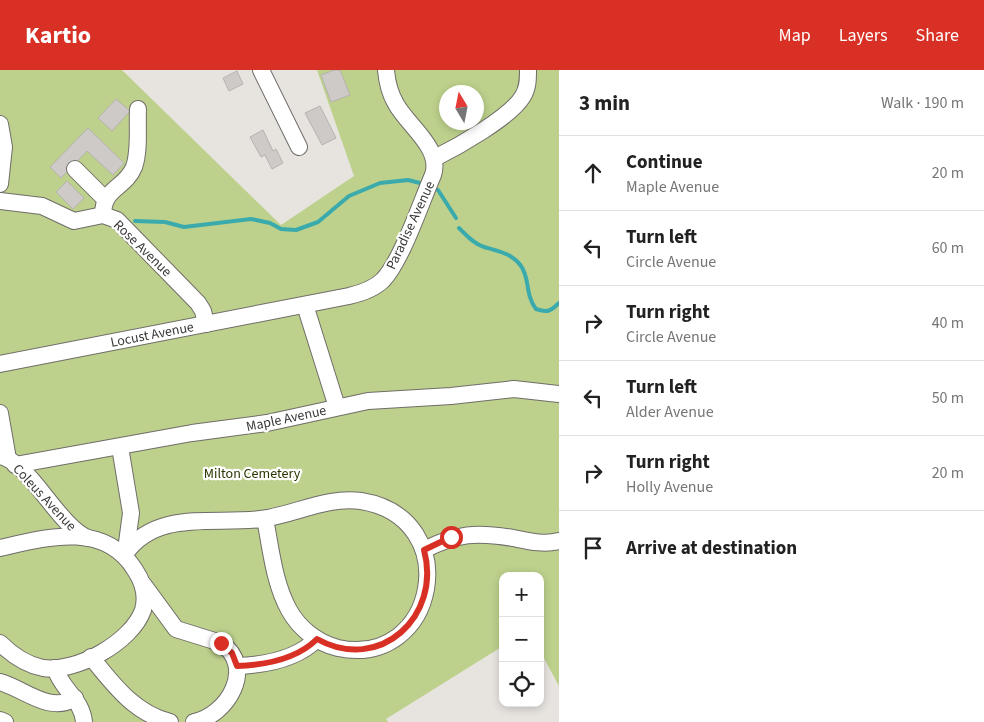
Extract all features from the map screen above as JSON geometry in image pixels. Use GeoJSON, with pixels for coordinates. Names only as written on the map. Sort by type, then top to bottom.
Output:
{"type":"FeatureCollection","features":[{"type":"Feature","properties":{"kind":"street"},"geometry":{"type":"LineString","coordinates":[[261,70],[299,147]]}},
{"type":"Feature","properties":{"kind":"street"},"geometry":{"type":"LineString","coordinates":[[386,70],[390,90],[396,104],[435,158],[457,146],[516,106],[526,89],[528,70]]}},
{"type":"Feature","properties":{"kind":"street"},"geometry":{"type":"LineString","coordinates":[[104,215],[105,198],[134,168],[138,109]]}},
{"type":"Feature","properties":{"kind":"street"},"geometry":{"type":"LineString","coordinates":[[0,124],[4,147],[0,184]]}},
{"type":"Feature","properties":{"kind":"street","name":"Paradise Avenue"},"geometry":{"type":"LineString","coordinates":[[305,304],[358,294],[372,288],[383,280],[395,261],[433,175],[435,158]]}},
{"type":"Feature","properties":{"kind":"street"},"geometry":{"type":"LineString","coordinates":[[75,169],[105,198]]}},
{"type":"Feature","properties":{"kind":"street","name":"Rose Avenue"},"geometry":{"type":"LineString","coordinates":[[0,201],[42,206],[74,221],[104,215],[117,220],[198,303],[203,311],[206,324]]}},
{"type":"Feature","properties":{"kind":"street"},"geometry":{"type":"LineString","coordinates":[[305,304],[337,407]]}},
{"type":"Feature","properties":{"kind":"street","name":"Locust Avenue"},"geometry":{"type":"LineString","coordinates":[[0,364],[305,304]]}},
{"type":"Feature","properties":{"kind":"street","name":"Maple Avenue"},"geometry":{"type":"LineString","coordinates":[[8,460],[120,447],[192,433],[268,423],[382,399],[451,396],[514,389],[559,394]]}},
{"type":"Feature","properties":{"kind":"street"},"geometry":{"type":"LineString","coordinates":[[0,413],[8,460]]}},
{"type":"Feature","properties":{"kind":"street"},"geometry":{"type":"LineString","coordinates":[[120,447],[131,513],[130,534],[125,554]]}},
{"type":"Feature","properties":{"kind":"street","name":"Coleus Avenue"},"geometry":{"type":"LineString","coordinates":[[8,460],[74,530],[90,538]]}},
{"type":"Feature","properties":{"kind":"street"},"geometry":{"type":"LineString","coordinates":[[125,554],[142,535],[163,527],[194,521],[265,519],[332,502],[360,501],[386,510],[409,525],[424,550],[428,572],[424,596],[418,612],[404,630],[385,643],[362,649],[343,649],[317,639],[294,618],[285,602],[278,584],[265,519]]}},
{"type":"Feature","properties":{"kind":"street"},"geometry":{"type":"LineString","coordinates":[[424,550],[451,537],[469,534],[499,536],[540,543],[559,541]]}},
{"type":"Feature","properties":{"kind":"street"},"geometry":{"type":"LineString","coordinates":[[0,548],[48,538],[90,538],[113,546],[125,554],[140,579],[176,629],[221,643],[232,653],[237,666],[236,682],[227,702],[214,714],[194,722]]}},
{"type":"Feature","properties":{"kind":"street"},"geometry":{"type":"LineString","coordinates":[[0,643],[34,666],[55,668],[91,658],[118,642],[136,623],[144,604],[144,592],[140,579]]}},
{"type":"Feature","properties":{"kind":"street"},"geometry":{"type":"LineString","coordinates":[[237,666],[263,664],[282,659],[305,650],[317,639]]}},
{"type":"Feature","properties":{"kind":"street"},"geometry":{"type":"LineString","coordinates":[[91,658],[126,698],[148,714],[170,722]]}},
{"type":"Feature","properties":{"kind":"street"},"geometry":{"type":"LineString","coordinates":[[55,668],[62,684],[80,706],[84,722]]}},
{"type":"Feature","properties":{"kind":"street"},"geometry":{"type":"LineString","coordinates":[[0,682],[19,688],[48,703],[63,704],[75,698]]}},
{"type":"Feature","properties":{"kind":"street"},"geometry":{"type":"LineString","coordinates":[[0,720],[5,722]]}},
{"type":"Feature","properties":{"kind":"green space","name":"Milton Cemetery"},"geometry":{"type":"Polygon","coordinates":[[[0,70],[122,70],[281,225],[354,176],[317,70],[559,70],[559,686],[544,658],[544,572],[499,572],[499,648],[386,719],[388,722],[0,722],[0,70]]]}},
{"type":"Feature","properties":{"kind":"building"},"geometry":{"type":"Polygon","coordinates":[[[334,70],[340,70],[350,95],[331,102],[321,75],[334,70]]]}},
{"type":"Feature","properties":{"kind":"building"},"geometry":{"type":"Polygon","coordinates":[[[237,71],[243,84],[229,91],[223,78],[237,71]]]}},
{"type":"Feature","properties":{"kind":"building"},"geometry":{"type":"Polygon","coordinates":[[[116,99],[130,111],[112,131],[98,118],[116,99]]]}},
{"type":"Feature","properties":{"kind":"building"},"geometry":{"type":"Polygon","coordinates":[[[320,106],[336,138],[322,145],[305,113],[320,106]]]}},
{"type":"Feature","properties":{"kind":"building"},"geometry":{"type":"Polygon","coordinates":[[[88,128],[124,163],[113,175],[87,151],[61,178],[50,167],[88,128]]]}},
{"type":"Feature","properties":{"kind":"building"},"geometry":{"type":"Polygon","coordinates":[[[263,130],[273,151],[276,149],[283,163],[272,169],[265,155],[261,157],[250,137],[263,130]]]}},
{"type":"Feature","properties":{"kind":"building"},"geometry":{"type":"Polygon","coordinates":[[[67,181],[84,198],[73,209],[56,192],[67,181]]]}},
{"type":"Feature","properties":{"kind":"waterway"},"geometry":{"type":"LineString","coordinates":[[135,221],[165,222],[184,227],[251,219],[270,223],[281,229],[296,230],[318,222],[349,196],[380,183],[408,180],[424,184]]}},
{"type":"Feature","properties":{"kind":"waterway"},"geometry":{"type":"LineString","coordinates":[[433,188],[438,190],[456,218]]}},
{"type":"Feature","properties":{"kind":"waterway"},"geometry":{"type":"LineString","coordinates":[[459,228],[477,244],[504,253],[521,266],[526,276],[530,298],[536,309],[549,311],[559,303]]}},
{"type":"Feature","properties":{"kind":"route"},"geometry":{"type":"LineString","coordinates":[[221,643],[232,653],[237,666],[263,664],[282,659],[305,650],[317,639],[333,647],[352,650],[370,648],[385,643],[398,636],[409,625],[422,604],[428,580],[424,550],[451,537]]}}]}
